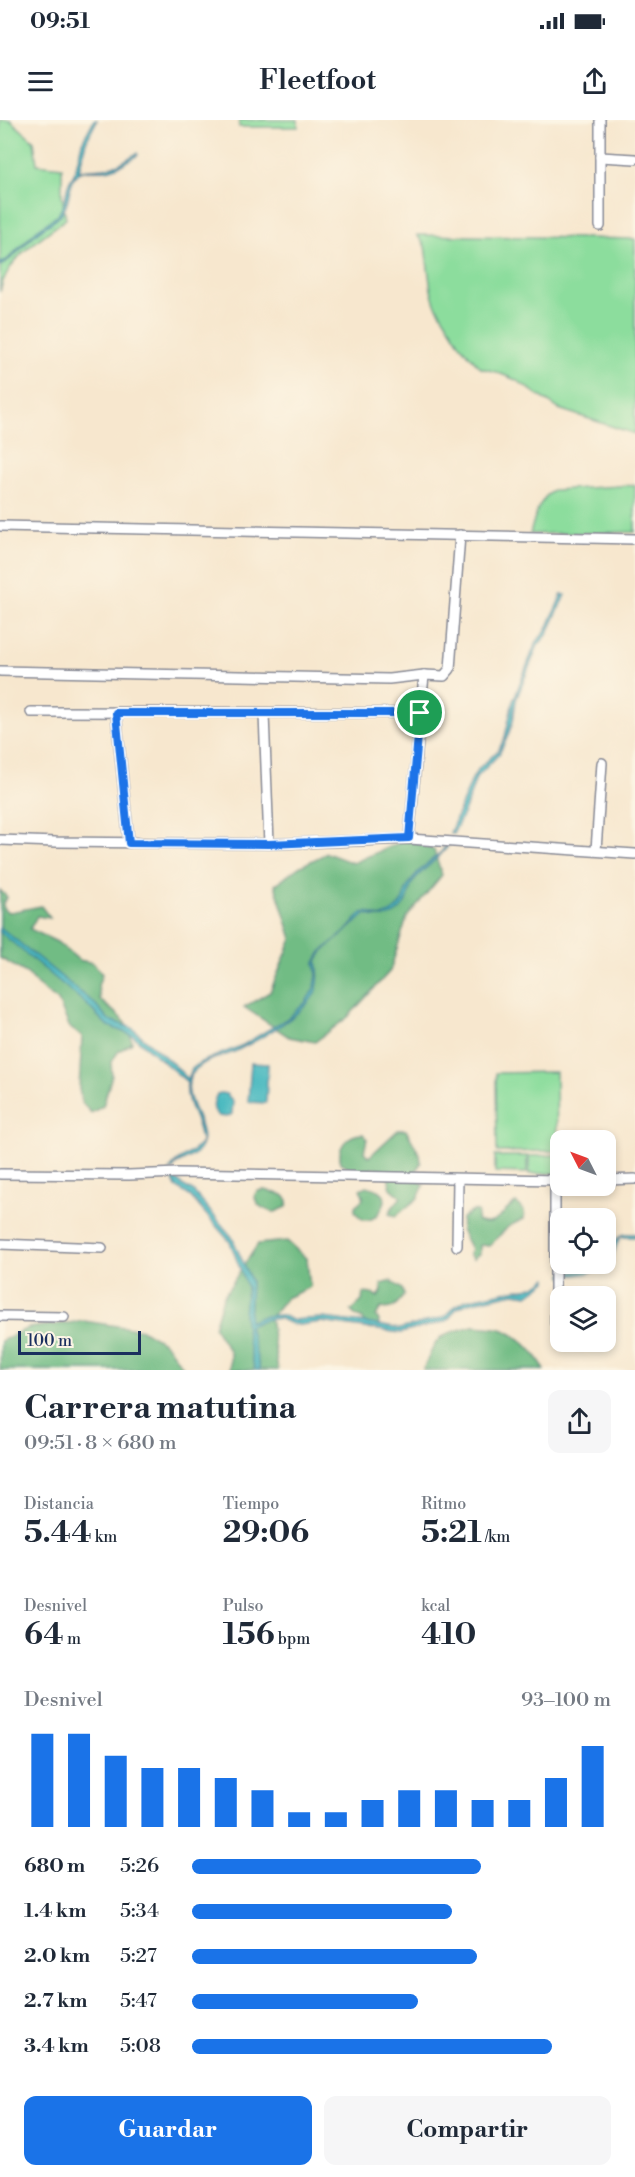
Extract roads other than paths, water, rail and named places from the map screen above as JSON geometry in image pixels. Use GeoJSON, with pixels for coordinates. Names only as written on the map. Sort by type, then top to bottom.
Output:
{"type":"FeatureCollection","features":[{"type":"Feature","properties":{"kind":"street"},"geometry":{"type":"LineString","coordinates":[[600,120],[600,226]]}},
{"type":"Feature","properties":{"kind":"street"},"geometry":{"type":"LineString","coordinates":[[600,157],[635,159]]}},
{"type":"Feature","properties":{"kind":"street"},"geometry":{"type":"LineString","coordinates":[[0,526],[635,539]]}},
{"type":"Feature","properties":{"kind":"street"},"geometry":{"type":"LineString","coordinates":[[0,671],[388,679],[424,675],[444,676],[450,669],[460,536]]}},
{"type":"Feature","properties":{"kind":"street"},"geometry":{"type":"LineString","coordinates":[[409,838],[424,675]]}},
{"type":"Feature","properties":{"kind":"street"},"geometry":{"type":"LineString","coordinates":[[31,712],[420,713]]}},
{"type":"Feature","properties":{"kind":"street"},"geometry":{"type":"LineString","coordinates":[[116,713],[129,843]]}},
{"type":"Feature","properties":{"kind":"street"},"geometry":{"type":"LineString","coordinates":[[264,714],[269,844]]}},
{"type":"Feature","properties":{"kind":"street"},"geometry":{"type":"LineString","coordinates":[[596,850],[602,763]]}},
{"type":"Feature","properties":{"kind":"street"},"geometry":{"type":"LineString","coordinates":[[0,840],[269,844],[409,838],[635,854]]}},
{"type":"Feature","properties":{"kind":"street"},"geometry":{"type":"LineString","coordinates":[[0,1174],[178,1173],[550,1180]]}},
{"type":"Feature","properties":{"kind":"street"},"geometry":{"type":"LineString","coordinates":[[457,1246],[458,1179]]}},
{"type":"Feature","properties":{"kind":"street"},"geometry":{"type":"LineString","coordinates":[[616,1180],[635,1179]]}},
{"type":"Feature","properties":{"kind":"street"},"geometry":{"type":"LineString","coordinates":[[555,1286],[558,1196]]}},
{"type":"Feature","properties":{"kind":"street"},"geometry":{"type":"LineString","coordinates":[[0,1244],[102,1248]]}},
{"type":"Feature","properties":{"kind":"street"},"geometry":{"type":"LineString","coordinates":[[0,1316],[64,1317]]}},
{"type":"Feature","properties":{"kind":"water"},"geometry":{"type":"Polygon","coordinates":[[[94,120],[97,120],[86,142],[79,170],[105,168],[119,164],[137,153],[138,155],[114,168],[87,170],[77,174],[72,181],[67,204],[60,216],[0,266],[0,263],[7,260],[37,230],[58,215],[75,172],[82,142],[94,120]]]}},
{"type":"Feature","properties":{"kind":"water"},"geometry":{"type":"Polygon","coordinates":[[[562,594],[565,595],[547,635],[538,645],[516,700],[513,721],[507,738],[499,754],[476,778],[465,810],[453,834],[450,833],[473,777],[479,768],[498,751],[505,737],[513,701],[536,643],[547,629],[562,594]]]}},
{"type":"Feature","properties":{"kind":"water"},"geometry":{"type":"Polygon","coordinates":[[[445,846],[448,846],[415,879],[402,907],[394,914],[380,917],[399,905],[413,878],[445,846]]]}},
{"type":"Feature","properties":{"kind":"water"},"geometry":{"type":"Polygon","coordinates":[[[367,912],[380,917],[366,914],[323,951],[317,961],[319,977],[317,989],[301,1010],[254,1042],[196,1069],[190,1079],[188,1089],[202,1132],[202,1142],[196,1153],[175,1165],[173,1170],[170,1170],[176,1162],[201,1143],[188,1099],[187,1082],[133,1036],[107,1025],[84,1002],[0,932],[0,927],[95,1004],[109,1020],[132,1028],[188,1079],[192,1069],[201,1062],[243,1045],[288,1018],[306,1002],[315,987],[317,975],[315,963],[321,952],[345,932],[362,913],[367,912]]]}},
{"type":"Feature","properties":{"kind":"water"},"geometry":{"type":"Polygon","coordinates":[[[251,1063],[268,1064],[266,1103],[248,1102],[251,1063]]]}},
{"type":"Feature","properties":{"kind":"water"},"geometry":{"type":"Polygon","coordinates":[[[217,1094],[226,1094],[233,1101],[232,1114],[227,1117],[218,1116],[214,1108],[217,1094]]]}},
{"type":"Feature","properties":{"kind":"water"},"geometry":{"type":"Polygon","coordinates":[[[172,1178],[193,1191],[232,1237],[251,1281],[249,1322],[263,1316],[282,1315],[291,1320],[323,1318],[400,1329],[445,1317],[454,1307],[466,1300],[529,1288],[547,1278],[547,1281],[528,1295],[514,1293],[468,1303],[456,1309],[447,1321],[401,1333],[321,1322],[300,1325],[279,1318],[263,1320],[249,1326],[260,1370],[255,1370],[244,1314],[247,1287],[230,1242],[191,1197],[176,1187],[172,1178]]]}},
{"type":"Feature","properties":{"kind":"water"},"geometry":{"type":"Polygon","coordinates":[[[635,1234],[635,1237],[621,1237],[616,1248],[616,1240],[621,1236],[635,1234]]]}},
{"type":"Feature","properties":{"kind":"water"},"geometry":{"type":"Polygon","coordinates":[[[562,1274],[582,1274],[562,1277],[562,1274]]]}}]}
